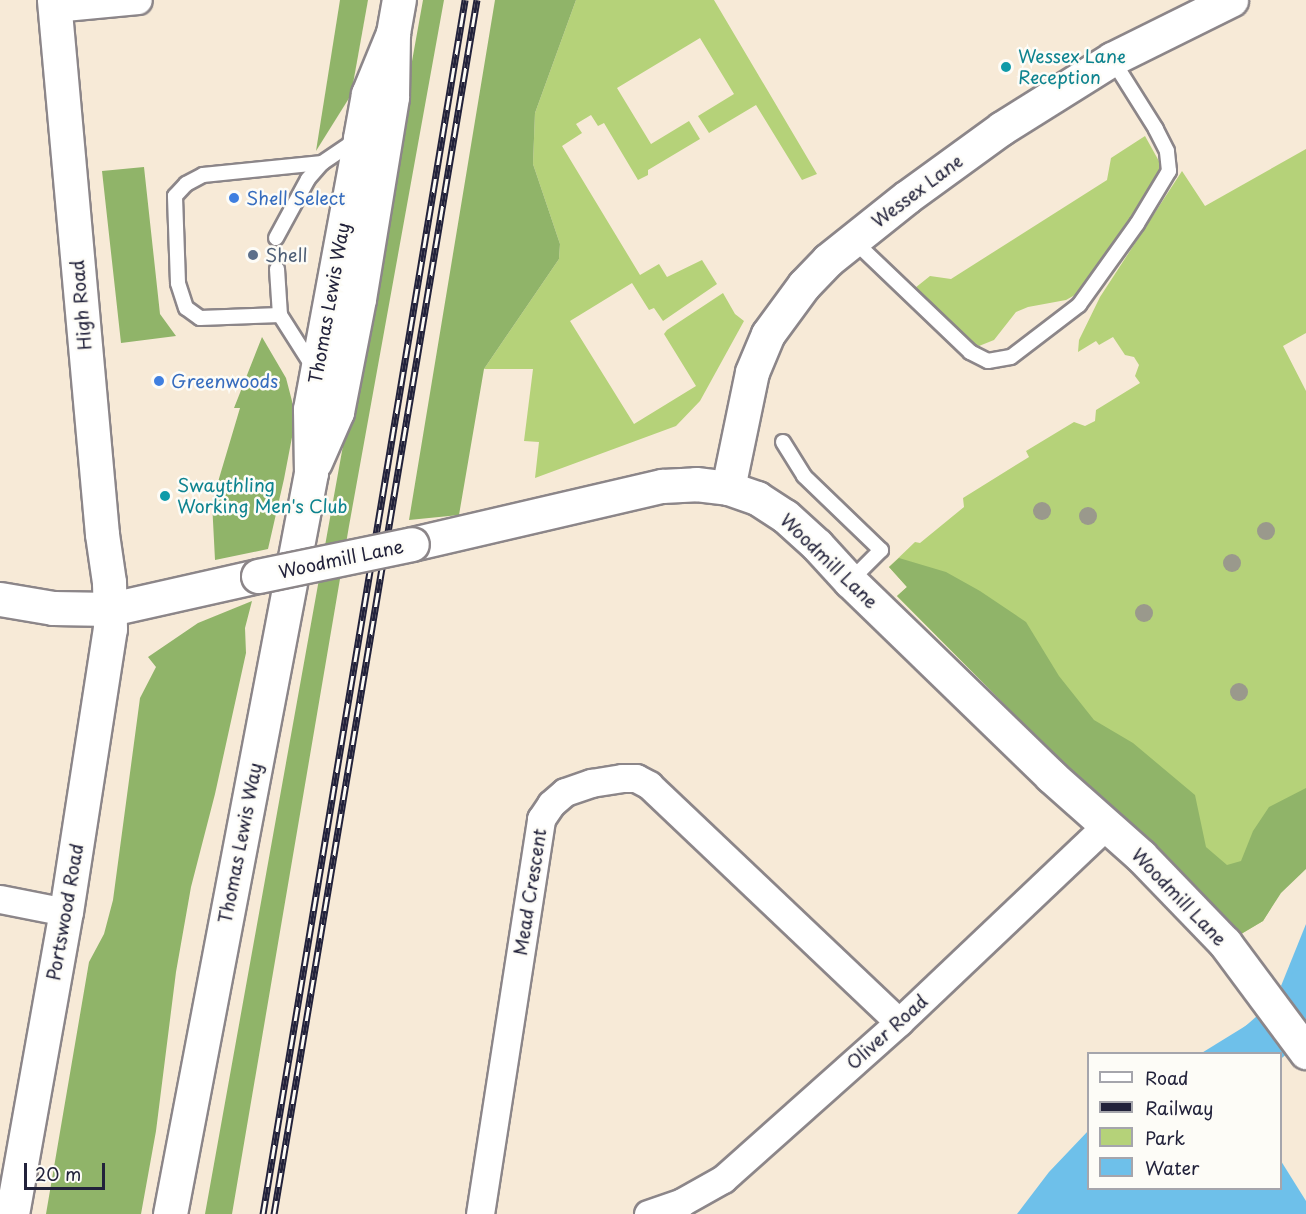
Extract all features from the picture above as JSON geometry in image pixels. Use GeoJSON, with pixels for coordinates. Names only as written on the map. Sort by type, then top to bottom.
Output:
{"type":"FeatureCollection","features":[{"type":"Feature","properties":{"kind":"street"},"geometry":{"type":"LineString","coordinates":[[54,4],[138,0]]}},
{"type":"Feature","properties":{"kind":"street","name":"Thomas Lewis Way"},"geometry":{"type":"LineString","coordinates":[[311,473],[337,412],[359,299],[392,97],[393,33],[399,0]]}},
{"type":"Feature","properties":{"kind":"street","name":"Wessex Lane"},"geometry":{"type":"LineString","coordinates":[[728,488],[752,372],[768,334],[804,285],[853,240],[1002,128],[1112,59],[1231,0]]}},
{"type":"Feature","properties":{"kind":"street","name":"High Road"},"geometry":{"type":"LineString","coordinates":[[54,4],[111,609]]}},
{"type":"Feature","properties":{"kind":"street","name":"Thomas Lewis Way"},"geometry":{"type":"LineString","coordinates":[[170,1214],[311,473],[310,409],[368,94],[393,33]]}},
{"type":"Feature","properties":{"kind":"street","name":"Woodmill Lane"},"geometry":{"type":"LineString","coordinates":[[0,599],[53,608],[111,609],[412,544],[663,486],[696,484],[728,488],[757,498],[785,516],[1051,776],[1108,824],[1225,944],[1306,1052]]}},
{"type":"Feature","properties":{"kind":"street","name":"Portswood Road"},"geometry":{"type":"LineString","coordinates":[[12,1214],[66,912],[102,688],[111,609]]}},
{"type":"Feature","properties":{"kind":"street","name":"Mead Crescent"},"geometry":{"type":"LineString","coordinates":[[480,1214],[541,819],[551,804],[565,792],[591,783],[622,778],[636,778],[649,784],[899,1022]]}},
{"type":"Feature","properties":{"kind":"street","name":"Oliver Road"},"geometry":{"type":"LineString","coordinates":[[648,1214],[682,1202],[723,1179],[899,1022],[1108,824]]}},
{"type":"Feature","properties":{"kind":"street"},"geometry":{"type":"LineString","coordinates":[[0,899],[66,912]]}},
{"type":"Feature","properties":{"kind":"lane"},"geometry":{"type":"LineString","coordinates":[[853,240],[970,352],[988,361],[1011,357],[1079,305],[1137,224],[1170,171],[1167,151],[1156,129],[1112,59]]}},
{"type":"Feature","properties":{"kind":"lane"},"geometry":{"type":"LineString","coordinates":[[276,238],[308,179],[322,163],[360,138]]}},
{"type":"Feature","properties":{"kind":"lane"},"geometry":{"type":"LineString","coordinates":[[280,315],[200,318],[186,308],[178,283],[175,196],[186,184],[203,175],[322,163]]}},
{"type":"Feature","properties":{"kind":"lane"},"geometry":{"type":"LineString","coordinates":[[277,269],[280,315],[316,371]]}},
{"type":"Feature","properties":{"kind":"lane"},"geometry":{"type":"LineString","coordinates":[[783,442],[804,476],[881,550],[850,581]]}},
{"type":"Feature","properties":{"kind":"green space"},"geometry":{"type":"Polygon","coordinates":[[[340,0],[368,0],[351,95],[316,151],[340,0]]]}},
{"type":"Feature","properties":{"kind":"green space"},"geometry":{"type":"Polygon","coordinates":[[[423,0],[444,0],[349,526],[232,1214],[205,1214],[423,0]]]}},
{"type":"Feature","properties":{"kind":"green space"},"geometry":{"type":"Polygon","coordinates":[[[495,0],[576,0],[535,113],[533,164],[560,244],[559,259],[484,369],[459,515],[409,520],[495,0]]]}},
{"type":"Feature","properties":{"kind":"green space"},"geometry":{"type":"Polygon","coordinates":[[[576,0],[714,0],[817,174],[802,180],[756,105],[709,133],[698,116],[734,94],[700,38],[617,88],[651,144],[689,121],[700,139],[648,170],[648,175],[638,180],[604,123],[598,126],[591,115],[576,124],[582,133],[562,146],[640,275],[659,264],[667,277],[702,260],[717,284],[663,321],[654,308],[649,310],[632,283],[570,321],[634,424],[696,386],[664,334],[667,330],[723,293],[735,314],[744,321],[700,401],[676,426],[535,478],[539,442],[524,441],[533,369],[484,369],[559,259],[560,244],[533,164],[535,113],[576,0]]]}},
{"type":"Feature","properties":{"kind":"green space"},"geometry":{"type":"Polygon","coordinates":[[[1145,136],[1160,163],[1160,172],[1137,211],[1075,295],[1066,300],[1028,307],[1016,312],[994,340],[979,346],[971,343],[915,288],[930,276],[951,279],[1107,180],[1111,158],[1145,136]]]}},
{"type":"Feature","properties":{"kind":"green space"},"geometry":{"type":"Polygon","coordinates":[[[1306,149],[1306,333],[1283,346],[1306,391],[1306,850],[1263,921],[1236,937],[897,596],[907,587],[889,567],[915,542],[920,543],[964,507],[963,498],[1029,457],[1026,451],[1074,422],[1085,426],[1095,421],[1096,410],[1140,383],[1135,376],[1139,365],[1134,357],[1125,355],[1113,337],[1099,345],[1096,341],[1078,352],[1079,340],[1100,297],[1182,171],[1205,206],[1306,149]]]}},
{"type":"Feature","properties":{"kind":"green space"},"geometry":{"type":"Polygon","coordinates":[[[144,167],[160,314],[176,336],[121,343],[102,171],[144,167]]]}},
{"type":"Feature","properties":{"kind":"green space"},"geometry":{"type":"Polygon","coordinates":[[[262,337],[286,378],[292,401],[293,432],[284,479],[268,549],[215,560],[212,502],[240,408],[234,408],[262,337]]]}},
{"type":"Feature","properties":{"kind":"green space"},"geometry":{"type":"Polygon","coordinates":[[[899,558],[946,572],[980,591],[1026,622],[1059,676],[1094,720],[1133,743],[1195,795],[1206,847],[1227,865],[1241,861],[1253,831],[1269,807],[1306,788],[1306,869],[1281,893],[1263,921],[1236,937],[897,596],[907,587],[889,567],[899,558]]]}},
{"type":"Feature","properties":{"kind":"green space"},"geometry":{"type":"Polygon","coordinates":[[[252,601],[245,628],[246,653],[215,794],[191,887],[176,972],[156,1131],[141,1214],[46,1214],[89,962],[104,934],[113,900],[140,698],[156,667],[148,657],[198,623],[252,601]]]}},
{"type":"Feature","properties":{"kind":"water"},"geometry":{"type":"Polygon","coordinates":[[[1306,924],[1306,1020],[1281,986],[1306,924]]]}},
{"type":"Feature","properties":{"kind":"water"},"geometry":{"type":"Polygon","coordinates":[[[1260,1017],[1281,1045],[1275,1052],[1203,1052],[1260,1017]]]}},
{"type":"Feature","properties":{"kind":"water"},"geometry":{"type":"Polygon","coordinates":[[[1087,1132],[1087,1190],[1282,1190],[1282,1163],[1306,1201],[1306,1214],[1017,1214],[1049,1172],[1087,1132]]]}},
{"type":"Feature","properties":{"kind":"waterway"},"geometry":{"type":"LineString","coordinates":[[1252,1052],[1298,1012],[1306,993]]}},
{"type":"Feature","properties":{"kind":"railway"},"geometry":{"type":"LineString","coordinates":[[263,1214],[465,0]]}},
{"type":"Feature","properties":{"kind":"railway"},"geometry":{"type":"LineString","coordinates":[[274,1214],[477,0]]}},
{"type":"Feature","properties":{"kind":"place","name":"Wessex Lane Reception"},"geometry":{"type":"Point","coordinates":[1006,67]}},
{"type":"Feature","properties":{"kind":"place","name":"Shell Select"},"geometry":{"type":"Point","coordinates":[234,198]}},
{"type":"Feature","properties":{"kind":"place","name":"Shell"},"geometry":{"type":"Point","coordinates":[253,255]}},
{"type":"Feature","properties":{"kind":"place","name":"Greenwoods"},"geometry":{"type":"Point","coordinates":[159,381]}},
{"type":"Feature","properties":{"kind":"place","name":"Swaythling Working Men's Club"},"geometry":{"type":"Point","coordinates":[165,496]}}]}
